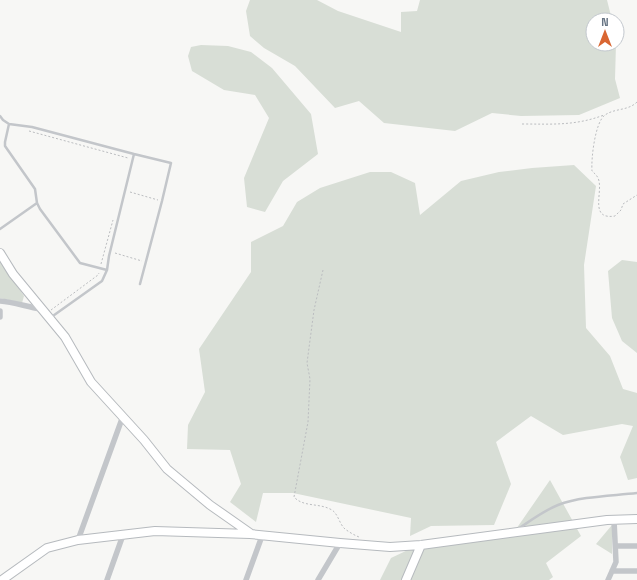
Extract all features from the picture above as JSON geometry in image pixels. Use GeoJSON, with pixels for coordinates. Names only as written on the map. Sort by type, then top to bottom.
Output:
{"type":"FeatureCollection","features":[{"type":"Feature","properties":{"kind":"street"},"geometry":{"type":"LineString","coordinates":[[0,254],[13,274],[65,338],[91,382],[144,440],[167,469],[210,505],[250,534]]}},
{"type":"Feature","properties":{"kind":"street"},"geometry":{"type":"LineString","coordinates":[[0,301],[12,302],[46,313]]}},
{"type":"Feature","properties":{"kind":"street"},"geometry":{"type":"LineString","coordinates":[[0,311],[0,317]]}},
{"type":"Feature","properties":{"kind":"street"},"geometry":{"type":"LineString","coordinates":[[78,540],[123,416]]}},
{"type":"Feature","properties":{"kind":"street"},"geometry":{"type":"LineString","coordinates":[[2,580],[47,548],[78,540],[123,536],[155,531],[250,534],[390,547],[421,545],[614,520],[637,519]]}},
{"type":"Feature","properties":{"kind":"street"},"geometry":{"type":"LineString","coordinates":[[608,580],[616,562],[614,520]]}},
{"type":"Feature","properties":{"kind":"street"},"geometry":{"type":"LineString","coordinates":[[107,580],[123,536]]}},
{"type":"Feature","properties":{"kind":"street"},"geometry":{"type":"LineString","coordinates":[[246,580],[262,536]]}},
{"type":"Feature","properties":{"kind":"street"},"geometry":{"type":"LineString","coordinates":[[318,580],[340,543]]}},
{"type":"Feature","properties":{"kind":"street"},"geometry":{"type":"LineString","coordinates":[[406,580],[421,545]]}},
{"type":"Feature","properties":{"kind":"street"},"geometry":{"type":"LineString","coordinates":[[616,546],[637,546]]}},
{"type":"Feature","properties":{"kind":"street"},"geometry":{"type":"LineString","coordinates":[[612,571],[637,571]]}},
{"type":"Feature","properties":{"kind":"lane"},"geometry":{"type":"LineString","coordinates":[[0,116],[9,124],[32,127],[170,163],[162,201],[140,284]]}},
{"type":"Feature","properties":{"kind":"lane"},"geometry":{"type":"LineString","coordinates":[[9,124],[5,142],[6,146],[35,189],[37,203],[80,263],[107,270]]}},
{"type":"Feature","properties":{"kind":"lane"},"geometry":{"type":"LineString","coordinates":[[46,313],[102,281],[107,270],[110,252],[126,191],[133,154]]}},
{"type":"Feature","properties":{"kind":"lane"},"geometry":{"type":"LineString","coordinates":[[0,229],[37,203]]}},
{"type":"Feature","properties":{"kind":"lane"},"geometry":{"type":"LineString","coordinates":[[512,533],[541,514],[556,506],[571,501],[637,493]]}},
{"type":"Feature","properties":{"kind":"path"},"geometry":{"type":"LineString","coordinates":[[522,124],[572,124],[584,122],[626,109],[637,102]]}},
{"type":"Feature","properties":{"kind":"path"},"geometry":{"type":"LineString","coordinates":[[605,115],[600,121],[593,147],[591,165],[592,171],[597,176],[599,182],[598,207],[605,216],[616,216],[621,210],[623,204],[637,195]]}},
{"type":"Feature","properties":{"kind":"path"},"geometry":{"type":"LineString","coordinates":[[28,131],[130,158],[133,154]]}},
{"type":"Feature","properties":{"kind":"path"},"geometry":{"type":"LineString","coordinates":[[126,191],[162,201]]}},
{"type":"Feature","properties":{"kind":"path"},"geometry":{"type":"LineString","coordinates":[[46,313],[98,274],[113,220]]}},
{"type":"Feature","properties":{"kind":"path"},"geometry":{"type":"LineString","coordinates":[[104,250],[145,262]]}},
{"type":"Feature","properties":{"kind":"path"},"geometry":{"type":"LineString","coordinates":[[323,270],[314,310],[307,362],[310,379],[308,422],[294,497],[297,501],[303,503],[330,509],[334,512],[344,529],[359,537],[363,545]]}},
{"type":"Feature","properties":{"kind":"shaded area"},"geometry":{"type":"Polygon","coordinates":[[[250,0],[317,0],[338,11],[401,32],[401,12],[417,11],[420,0],[607,0],[610,12],[585,12],[585,52],[616,52],[615,79],[620,98],[579,115],[521,116],[492,113],[455,131],[384,123],[359,101],[335,108],[295,66],[264,48],[250,36],[246,11],[250,0]]]}},
{"type":"Feature","properties":{"kind":"shaded area"},"geometry":{"type":"Polygon","coordinates":[[[201,45],[228,46],[251,52],[272,68],[311,114],[318,154],[283,181],[265,212],[247,207],[244,178],[269,118],[255,95],[224,90],[192,71],[188,56],[191,47],[201,45]]]}},
{"type":"Feature","properties":{"kind":"shaded area"},"geometry":{"type":"Polygon","coordinates":[[[574,165],[596,186],[584,265],[586,328],[610,356],[623,389],[637,393],[637,478],[628,480],[620,457],[633,426],[622,424],[563,435],[531,416],[496,442],[511,484],[494,525],[431,526],[410,536],[411,518],[293,493],[263,493],[256,522],[230,502],[241,484],[230,450],[187,449],[188,425],[205,392],[199,349],[251,272],[251,242],[283,226],[297,202],[320,188],[370,172],[391,172],[415,183],[420,215],[461,181],[499,172],[574,165]]]}},
{"type":"Feature","properties":{"kind":"shaded area"},"geometry":{"type":"Polygon","coordinates":[[[0,259],[24,296],[22,303],[0,298],[0,259]]]}},
{"type":"Feature","properties":{"kind":"shaded area"},"geometry":{"type":"Polygon","coordinates":[[[622,260],[637,262],[637,353],[622,341],[612,318],[608,271],[622,260]]]}},
{"type":"Feature","properties":{"kind":"shaded area"},"geometry":{"type":"Polygon","coordinates":[[[550,480],[581,536],[546,563],[553,577],[549,580],[380,580],[391,558],[431,539],[512,535],[550,480]]]}},
{"type":"Feature","properties":{"kind":"shaded area"},"geometry":{"type":"Polygon","coordinates":[[[612,525],[612,554],[596,544],[612,525]]]}}]}
